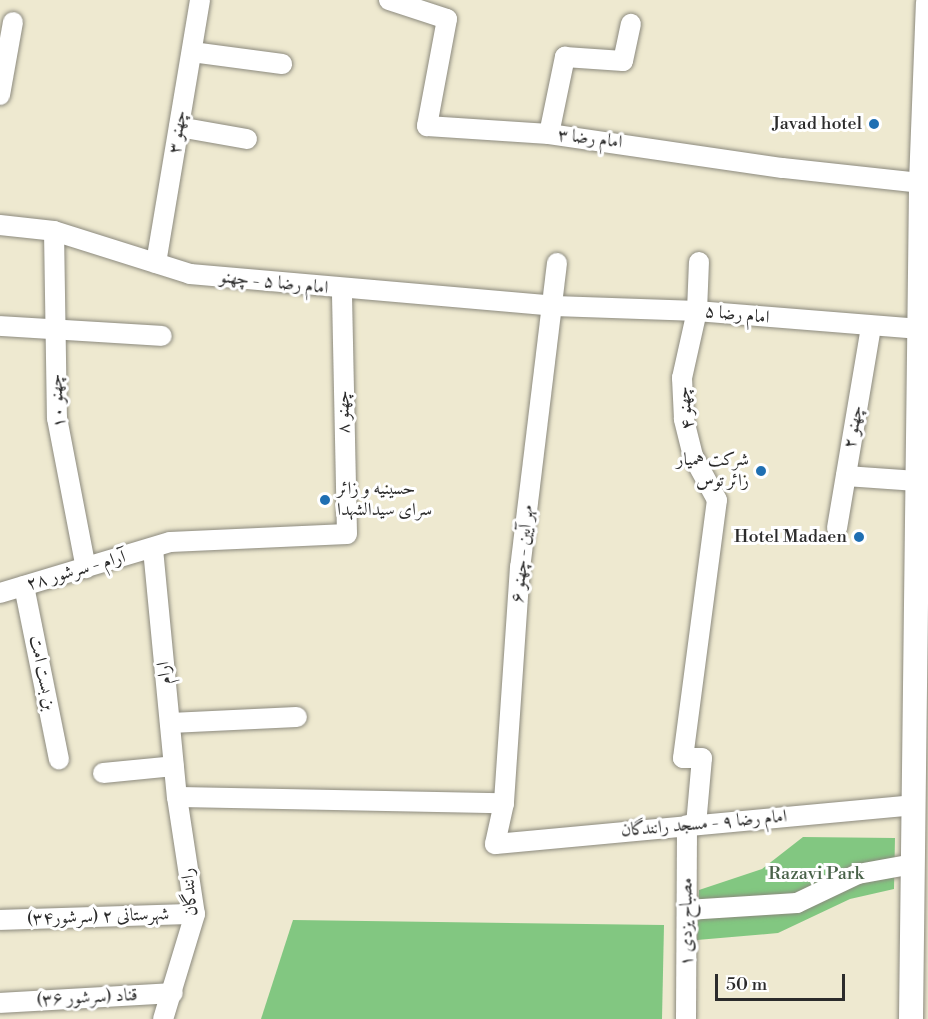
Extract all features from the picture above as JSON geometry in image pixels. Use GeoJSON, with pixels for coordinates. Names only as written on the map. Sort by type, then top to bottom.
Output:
{"type":"FeatureCollection","features":[{"type":"Feature","properties":{"kind":"main road"},"geometry":{"type":"LineString","coordinates":[[911,1019],[921,183],[928,3]]}},
{"type":"Feature","properties":{"kind":"street","name":"چهنو ۳"},"geometry":{"type":"LineString","coordinates":[[156,263],[200,0]]}},
{"type":"Feature","properties":{"kind":"street","name":"امام رضا ۳"},"geometry":{"type":"LineString","coordinates":[[389,1],[447,19],[427,126],[549,134],[783,168],[921,183]]}},
{"type":"Feature","properties":{"kind":"street"},"geometry":{"type":"LineString","coordinates":[[0,95],[12,22]]}},
{"type":"Feature","properties":{"kind":"street"},"geometry":{"type":"LineString","coordinates":[[549,134],[565,57],[623,61],[631,24]]}},
{"type":"Feature","properties":{"kind":"street"},"geometry":{"type":"LineString","coordinates":[[192,52],[282,64]]}},
{"type":"Feature","properties":{"kind":"street"},"geometry":{"type":"LineString","coordinates":[[179,127],[248,140]]}},
{"type":"Feature","properties":{"kind":"street","name":"امام رضا ۵ - چهنو"},"geometry":{"type":"LineString","coordinates":[[0,225],[54,231],[190,274],[554,306]]}},
{"type":"Feature","properties":{"kind":"street","name":"چهنو ۱۰"},"geometry":{"type":"LineString","coordinates":[[54,231],[57,418],[86,568]]}},
{"type":"Feature","properties":{"kind":"street","name":"چهنو ۴"},"geometry":{"type":"LineString","coordinates":[[699,261],[697,311],[682,378],[684,419],[693,456],[717,500]]}},
{"type":"Feature","properties":{"kind":"street","name":"مهر آیین - چهنو ۶"},"geometry":{"type":"LineString","coordinates":[[495,844],[504,803],[520,567],[554,306],[557,263]]}},
{"type":"Feature","properties":{"kind":"street","name":"چهنو ۸"},"geometry":{"type":"LineString","coordinates":[[342,289],[347,534]]}},
{"type":"Feature","properties":{"kind":"street","name":"امام رضا ۵"},"geometry":{"type":"LineString","coordinates":[[554,306],[697,311],[920,329]]}},
{"type":"Feature","properties":{"kind":"street"},"geometry":{"type":"LineString","coordinates":[[0,326],[162,336]]}},
{"type":"Feature","properties":{"kind":"street","name":"چهنو ۲"},"geometry":{"type":"LineString","coordinates":[[837,528],[871,326]]}},
{"type":"Feature","properties":{"kind":"street"},"geometry":{"type":"LineString","coordinates":[[846,476],[917,481]]}},
{"type":"Feature","properties":{"kind":"street","name":"مصباح یزدی ۱"},"geometry":{"type":"LineString","coordinates":[[686,1019],[687,910],[692,825],[702,758],[683,758],[717,500]]}},
{"type":"Feature","properties":{"kind":"street","name":"آرام - سرشور ۲۸"},"geometry":{"type":"LineString","coordinates":[[0,593],[153,549],[170,542],[347,534]]}},
{"type":"Feature","properties":{"kind":"street","name":"ارام"},"geometry":{"type":"LineString","coordinates":[[153,549],[177,797]]}},
{"type":"Feature","properties":{"kind":"street","name":"بن بست امت"},"geometry":{"type":"LineString","coordinates":[[24,586],[59,760]]}},
{"type":"Feature","properties":{"kind":"street"},"geometry":{"type":"LineString","coordinates":[[170,723],[297,717]]}},
{"type":"Feature","properties":{"kind":"street"},"geometry":{"type":"LineString","coordinates":[[103,773],[174,766]]}},
{"type":"Feature","properties":{"kind":"street"},"geometry":{"type":"LineString","coordinates":[[177,797],[504,803]]}},
{"type":"Feature","properties":{"kind":"street","name":"رانندگان"},"geometry":{"type":"LineString","coordinates":[[163,1019],[173,993],[195,914],[177,797]]}},
{"type":"Feature","properties":{"kind":"street","name":"امام رضا ۹ - مسجد رانندگان"},"geometry":{"type":"LineString","coordinates":[[495,844],[913,806]]}},
{"type":"Feature","properties":{"kind":"street"},"geometry":{"type":"LineString","coordinates":[[687,910],[797,903],[858,874],[913,864]]}},
{"type":"Feature","properties":{"kind":"street","name":"شهرستانی ۲ (سرشور۳۴)"},"geometry":{"type":"LineString","coordinates":[[0,920],[195,914]]}},
{"type":"Feature","properties":{"kind":"street","name":"قناد (سرشور ۳۶)"},"geometry":{"type":"LineString","coordinates":[[0,1003],[173,993]]}},
{"type":"Feature","properties":{"kind":"green space","name":"Razavi Park"},"geometry":{"type":"Polygon","coordinates":[[[803,837],[895,838],[894,889],[850,899],[778,933],[697,940],[699,890],[762,869],[803,837]]]}},
{"type":"Feature","properties":{"kind":"green space"},"geometry":{"type":"Polygon","coordinates":[[[293,920],[664,925],[662,1019],[261,1019],[293,920]]]}},
{"type":"Feature","properties":{"kind":"place","name":"Javad hotel"},"geometry":{"type":"Point","coordinates":[874,124]}},
{"type":"Feature","properties":{"kind":"place","name":"شرکت همیار زائر توس"},"geometry":{"type":"Point","coordinates":[761,471]}},
{"type":"Feature","properties":{"kind":"place","name":"حسینیه و زائر سرای سیدالشهدا"},"geometry":{"type":"Point","coordinates":[325,500]}},
{"type":"Feature","properties":{"kind":"place","name":"Hotel Madaen"},"geometry":{"type":"Point","coordinates":[859,537]}}]}
